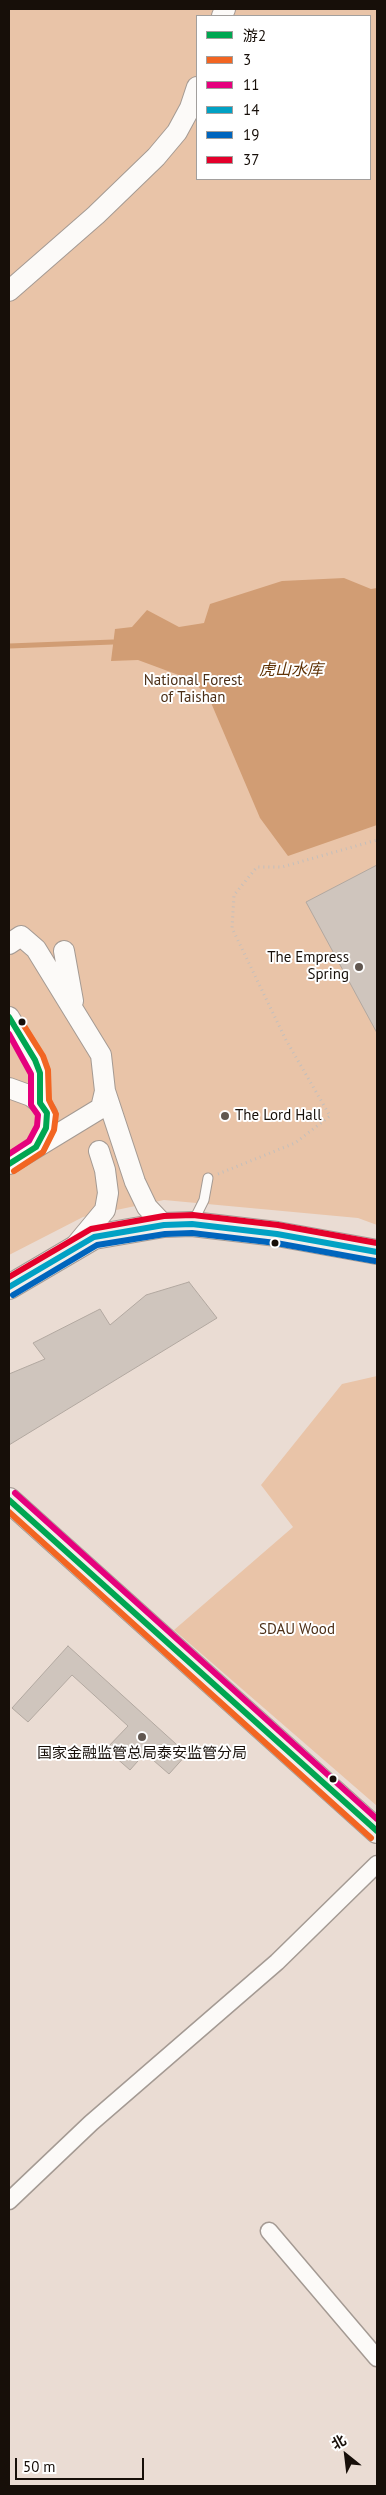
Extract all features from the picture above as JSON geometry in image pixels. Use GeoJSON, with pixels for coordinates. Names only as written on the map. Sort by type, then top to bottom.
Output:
{"type":"FeatureCollection","features":[{"type":"Feature","properties":{"kind":"main road"},"geometry":{"type":"LineString","coordinates":[[9,1287],[94,1237],[164,1225],[192,1224],[277,1234],[377,1252]]}},
{"type":"Feature","properties":{"kind":"main road"},"geometry":{"type":"LineString","coordinates":[[9,1500],[377,1831]]}},
{"type":"Feature","properties":{"kind":"street"},"geometry":{"type":"LineString","coordinates":[[9,291],[96,215],[156,157],[177,132],[190,108],[196,90]]}},
{"type":"Feature","properties":{"kind":"street"},"geometry":{"type":"LineString","coordinates":[[13,937],[36,949],[101,1055],[105,1091],[135,1182],[147,1208],[164,1225]]}},
{"type":"Feature","properties":{"kind":"street"},"geometry":{"type":"LineString","coordinates":[[64,951],[68,964],[69,991],[77,1015]]}},
{"type":"Feature","properties":{"kind":"street"},"geometry":{"type":"LineString","coordinates":[[9,1017],[35,1060],[40,1073],[40,1102]]}},
{"type":"Feature","properties":{"kind":"street"},"geometry":{"type":"LineString","coordinates":[[9,1088],[31,1096],[40,1102],[47,1113],[46,1128],[36,1147]]}},
{"type":"Feature","properties":{"kind":"street"},"geometry":{"type":"LineString","coordinates":[[9,1164],[101,1108],[105,1091]]}},
{"type":"Feature","properties":{"kind":"street"},"geometry":{"type":"LineString","coordinates":[[71,1250],[105,1210],[108,1193],[100,1151]]}},
{"type":"Feature","properties":{"kind":"street"},"geometry":{"type":"LineString","coordinates":[[9,2201],[91,2123],[278,1962],[377,1864]]}},
{"type":"Feature","properties":{"kind":"street"},"geometry":{"type":"LineString","coordinates":[[269,2231],[377,2358]]}},
{"type":"Feature","properties":{"kind":"lane"},"geometry":{"type":"LineString","coordinates":[[192,1224],[204,1200],[208,1178]]}},
{"type":"Feature","properties":{"kind":"path"},"geometry":{"type":"LineString","coordinates":[[208,1178],[295,1143],[330,1116],[286,1040],[232,928],[234,895],[257,867],[282,867],[377,840]]}},
{"type":"Feature","properties":{"kind":"green space","name":"National Forest of Taishan"},"geometry":{"type":"Polygon","coordinates":[[[9,9],[377,9],[377,1225],[358,1218],[164,1200],[83,1217],[9,1255],[9,9]]]}},
{"type":"Feature","properties":{"kind":"green space","name":"SDAU Wood"},"geometry":{"type":"Polygon","coordinates":[[[377,1376],[377,1806],[174,1630],[293,1527],[261,1485],[342,1384],[377,1376]]]}},
{"type":"Feature","properties":{"kind":"water","name":"虎山水库"},"geometry":{"type":"Polygon","coordinates":[[[344,578],[371,589],[377,588],[377,825],[288,856],[260,818],[209,698],[192,680],[138,660],[111,661],[115,629],[132,627],[147,610],[179,627],[204,623],[210,604],[282,581],[344,578]]]}},
{"type":"Feature","properties":{"kind":"building","name":"The Empress Spring"},"geometry":{"type":"Polygon","coordinates":[[[377,865],[377,1033],[306,902],[377,865]]]}},
{"type":"Feature","properties":{"kind":"building"},"geometry":{"type":"Polygon","coordinates":[[[189,1282],[217,1318],[9,1445],[9,1374],[45,1359],[33,1343],[100,1309],[110,1325],[146,1295],[189,1282]]]}},
{"type":"Feature","properties":{"kind":"building"},"geometry":{"type":"Polygon","coordinates":[[[68,1646],[187,1754],[169,1774],[145,1753],[130,1770],[106,1749],[128,1726],[72,1675],[28,1722],[12,1708],[68,1646]]]}},
{"type":"Feature","properties":{"kind":"waterway"},"geometry":{"type":"LineString","coordinates":[[9,646],[113,642]]}},
{"type":"Feature","properties":{"kind":"transit line","name":"游2"},"geometry":{"type":"LineString","coordinates":[[9,1017],[35,1060],[40,1073],[40,1103],[47,1113],[46,1128],[36,1147],[9,1164]]}},
{"type":"Feature","properties":{"kind":"transit line","name":"3"},"geometry":{"type":"LineString","coordinates":[[14,1171],[43,1152],[54,1130],[56,1114],[49,1100],[48,1070],[43,1056],[21,1021]]}},
{"type":"Feature","properties":{"kind":"transit line","name":"11"},"geometry":{"type":"LineString","coordinates":[[9,1034],[31,1074],[31,1105],[38,1115],[37,1126],[29,1141],[9,1154]]}},
{"type":"Feature","properties":{"kind":"transit line","name":"37"},"geometry":{"type":"LineString","coordinates":[[9,1277],[91,1229],[164,1216],[193,1215],[278,1225],[377,1243]]}},
{"type":"Feature","properties":{"kind":"transit line","name":"14"},"geometry":{"type":"LineString","coordinates":[[9,1287],[94,1237],[164,1225],[192,1224],[277,1234],[377,1252]]}},
{"type":"Feature","properties":{"kind":"transit line","name":"19"},"geometry":{"type":"LineString","coordinates":[[13,1295],[97,1245],[165,1234],[192,1233],[276,1243],[375,1261]]}},
{"type":"Feature","properties":{"kind":"transit line","name":"11"},"geometry":{"type":"LineString","coordinates":[[15,1493],[377,1819]]}},
{"type":"Feature","properties":{"kind":"transit line","name":"游2"},"geometry":{"type":"LineString","coordinates":[[9,1500],[377,1831]]}},
{"type":"Feature","properties":{"kind":"transit line","name":"3"},"geometry":{"type":"LineString","coordinates":[[9,1512],[371,1838]]}},
{"type":"Feature","properties":{"kind":"place","name":"The Empress Spring"},"geometry":{"type":"Point","coordinates":[359,967]}},
{"type":"Feature","properties":{"kind":"place","name":"The Lord Hall"},"geometry":{"type":"Point","coordinates":[225,1116]}},
{"type":"Feature","properties":{"kind":"place","name":"国家金融监管总局泰安监管分局"},"geometry":{"type":"Point","coordinates":[142,1737]}}]}
